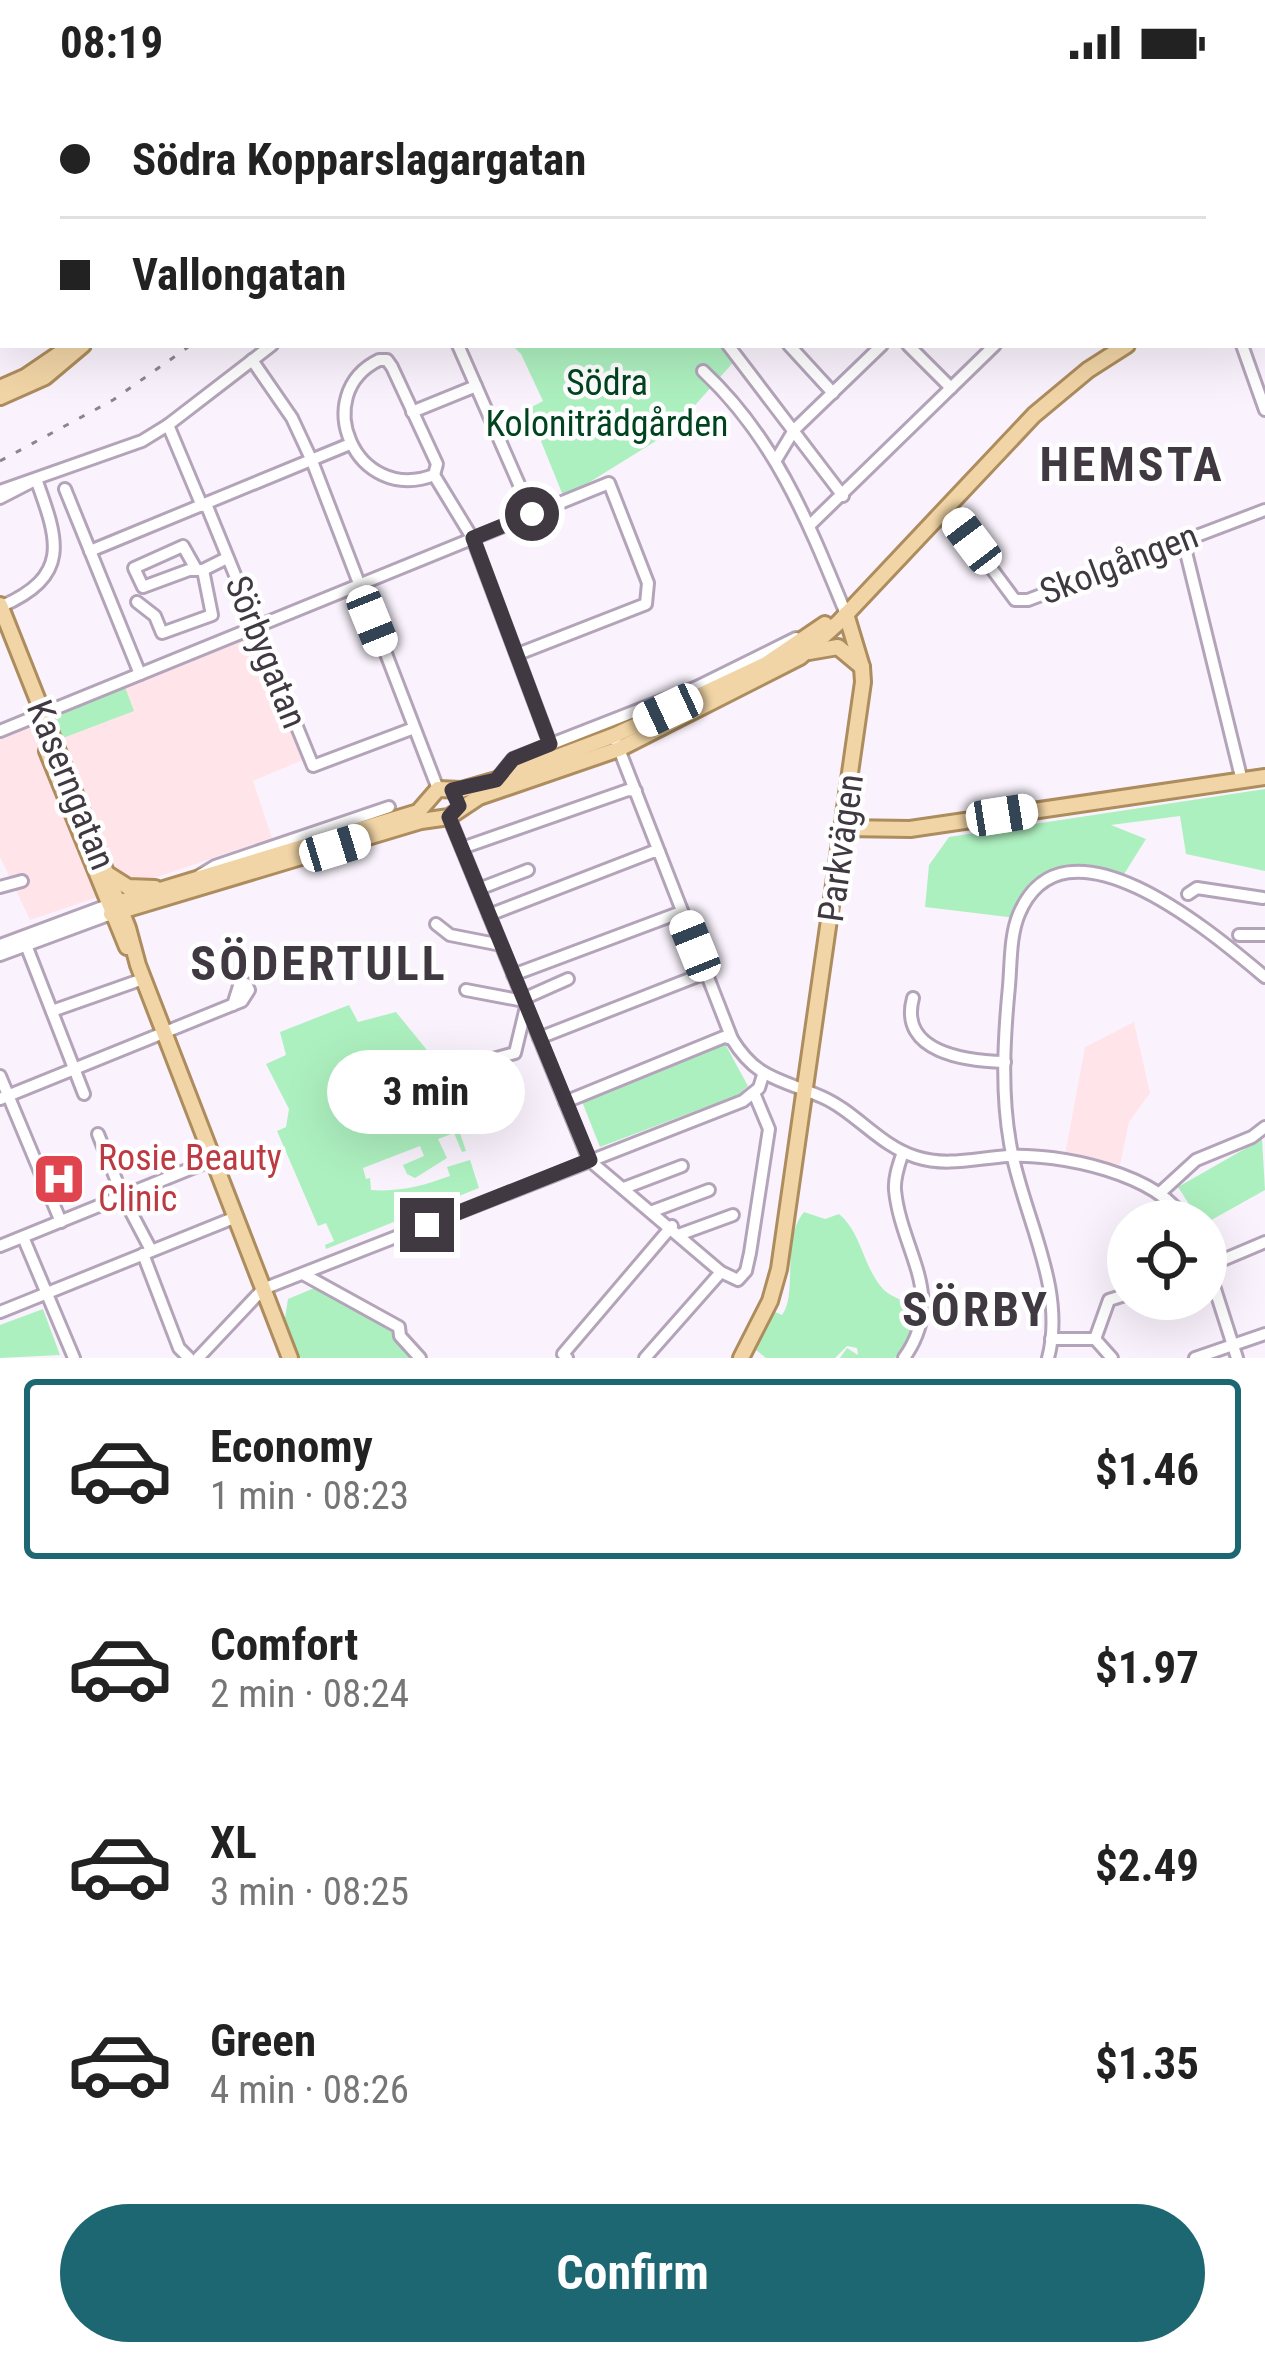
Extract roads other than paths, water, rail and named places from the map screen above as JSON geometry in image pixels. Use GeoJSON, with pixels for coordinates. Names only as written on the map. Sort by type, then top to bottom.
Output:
{"type":"FeatureCollection","features":[{"type":"Feature","properties":{"kind":"main road"},"geometry":{"type":"LineString","coordinates":[[44,348],[56,363]]}},
{"type":"Feature","properties":{"kind":"main road"},"geometry":{"type":"LineString","coordinates":[[0,388],[56,363],[69,348]]}},
{"type":"Feature","properties":{"kind":"main road"},"geometry":{"type":"LineString","coordinates":[[0,398],[78,348]]}},
{"type":"Feature","properties":{"kind":"main road"},"geometry":{"type":"LineString","coordinates":[[804,654],[1034,415],[1122,348]]}},
{"type":"Feature","properties":{"kind":"main road","name":"Kaserngatan"},"geometry":{"type":"LineString","coordinates":[[0,606],[290,1358]]}},
{"type":"Feature","properties":{"kind":"main road"},"geometry":{"type":"LineString","coordinates":[[115,909],[418,812],[440,794],[617,742],[766,664],[846,614]]}},
{"type":"Feature","properties":{"kind":"main road","name":"Parkvägen"},"geometry":{"type":"LineString","coordinates":[[741,1358],[770,1301],[779,1269],[806,1091],[862,667],[846,614]]}},
{"type":"Feature","properties":{"kind":"main road","name":"Kaserngatan"},"geometry":{"type":"LineString","coordinates":[[0,628],[102,865],[115,909]]}},
{"type":"Feature","properties":{"kind":"main road"},"geometry":{"type":"LineString","coordinates":[[115,909],[448,814],[617,742],[804,654],[838,647],[862,667]]}},
{"type":"Feature","properties":{"kind":"main road"},"geometry":{"type":"LineString","coordinates":[[843,828],[910,830],[1265,777]]}},
{"type":"Feature","properties":{"kind":"main road"},"geometry":{"type":"LineString","coordinates":[[440,794],[459,800],[448,814]]}},
{"type":"Feature","properties":{"kind":"main road"},"geometry":{"type":"LineString","coordinates":[[440,794],[448,814]]}},
{"type":"Feature","properties":{"kind":"main road"},"geometry":{"type":"LineString","coordinates":[[102,865],[112,878],[128,886],[184,884]]}},
{"type":"Feature","properties":{"kind":"street"},"geometry":{"type":"LineString","coordinates":[[0,494],[142,440],[268,348]]}},
{"type":"Feature","properties":{"kind":"street"},"geometry":{"type":"LineString","coordinates":[[376,348],[380,360]]}},
{"type":"Feature","properties":{"kind":"street"},"geometry":{"type":"LineString","coordinates":[[459,348],[532,514]]}},
{"type":"Feature","properties":{"kind":"street"},"geometry":{"type":"LineString","coordinates":[[730,348],[843,496]]}},
{"type":"Feature","properties":{"kind":"street"},"geometry":{"type":"LineString","coordinates":[[792,348],[833,393]]}},
{"type":"Feature","properties":{"kind":"street"},"geometry":{"type":"LineString","coordinates":[[776,460],[794,430],[879,348]]}},
{"type":"Feature","properties":{"kind":"street"},"geometry":{"type":"LineString","coordinates":[[911,348],[951,388]]}},
{"type":"Feature","properties":{"kind":"street"},"geometry":{"type":"LineString","coordinates":[[810,525],[992,348]]}},
{"type":"Feature","properties":{"kind":"street"},"geometry":{"type":"LineString","coordinates":[[1243,348],[1265,410]]}},
{"type":"Feature","properties":{"kind":"street"},"geometry":{"type":"LineString","coordinates":[[252,360],[292,418],[312,461],[440,794]]}},
{"type":"Feature","properties":{"kind":"street"},"geometry":{"type":"LineString","coordinates":[[434,475],[405,480],[383,476],[350,444],[346,407],[351,389],[368,366],[387,360],[392,367],[437,464],[434,475],[473,538],[550,744]]}},
{"type":"Feature","properties":{"kind":"street","name":"Parkvägen"},"geometry":{"type":"LineString","coordinates":[[703,371],[744,415],[776,460],[810,525],[846,614]]}},
{"type":"Feature","properties":{"kind":"street"},"geometry":{"type":"LineString","coordinates":[[412,412],[476,386]]}},
{"type":"Feature","properties":{"kind":"street","name":"Sörbygatan"},"geometry":{"type":"LineString","coordinates":[[168,425],[313,766],[414,728]]}},
{"type":"Feature","properties":{"kind":"street"},"geometry":{"type":"LineString","coordinates":[[90,551],[350,444]]}},
{"type":"Feature","properties":{"kind":"street","name":"Kaserngatan"},"geometry":{"type":"LineString","coordinates":[[0,606],[33,591],[52,564],[53,526],[36,479]]}},
{"type":"Feature","properties":{"kind":"street"},"geometry":{"type":"LineString","coordinates":[[0,730],[609,483],[648,583],[646,604],[518,654]]}},
{"type":"Feature","properties":{"kind":"street"},"geometry":{"type":"LineString","coordinates":[[65,489],[140,674]]}},
{"type":"Feature","properties":{"kind":"street","name":"Skolgången"},"geometry":{"type":"LineString","coordinates":[[946,507],[1016,600],[1028,600],[1265,511]]}},
{"type":"Feature","properties":{"kind":"street"},"geometry":{"type":"LineString","coordinates":[[1183,540],[1242,781]]}},
{"type":"Feature","properties":{"kind":"street"},"geometry":{"type":"LineString","coordinates":[[136,602],[155,616],[162,633],[212,615],[188,548],[136,564],[143,587]]}},
{"type":"Feature","properties":{"kind":"street"},"geometry":{"type":"LineString","coordinates":[[114,610],[136,602],[143,587],[227,558]]}},
{"type":"Feature","properties":{"kind":"street"},"geometry":{"type":"LineString","coordinates":[[496,780],[513,759],[747,665],[791,639],[811,634]]}},
{"type":"Feature","properties":{"kind":"street"},"geometry":{"type":"LineString","coordinates":[[617,742],[732,1039],[763,1076],[828,1100],[903,1152],[950,1162],[1012,1156],[1088,1166],[1127,1177],[1161,1192],[1168,1200]]}},
{"type":"Feature","properties":{"kind":"street"},"geometry":{"type":"LineString","coordinates":[[463,848],[636,791]]}},
{"type":"Feature","properties":{"kind":"street"},"geometry":{"type":"LineString","coordinates":[[184,884],[215,866],[389,807]]}},
{"type":"Feature","properties":{"kind":"street"},"geometry":{"type":"LineString","coordinates":[[448,814],[590,1160],[721,1272],[739,1280],[750,1253],[769,1129],[754,1093]]}},
{"type":"Feature","properties":{"kind":"street"},"geometry":{"type":"LineString","coordinates":[[489,915],[659,852]]}},
{"type":"Feature","properties":{"kind":"street"},"geometry":{"type":"LineString","coordinates":[[479,889],[529,870]]}},
{"type":"Feature","properties":{"kind":"street"},"geometry":{"type":"LineString","coordinates":[[1048,1358],[1051,1301],[1012,1156],[1004,1062],[1016,918],[1037,888],[1086,872],[1141,887],[1170,903],[1265,977]]}},
{"type":"Feature","properties":{"kind":"street"},"geometry":{"type":"LineString","coordinates":[[0,885],[22,881]]}},
{"type":"Feature","properties":{"kind":"street"},"geometry":{"type":"LineString","coordinates":[[1188,894],[1197,888],[1263,898]]}},
{"type":"Feature","properties":{"kind":"street"},"geometry":{"type":"LineString","coordinates":[[0,945],[115,909]]}},
{"type":"Feature","properties":{"kind":"street"},"geometry":{"type":"LineString","coordinates":[[0,956],[115,909]]}},
{"type":"Feature","properties":{"kind":"street"},"geometry":{"type":"LineString","coordinates":[[513,975],[683,915]]}},
{"type":"Feature","properties":{"kind":"street"},"geometry":{"type":"LineString","coordinates":[[436,924],[450,935],[501,945]]}},
{"type":"Feature","properties":{"kind":"street"},"geometry":{"type":"LineString","coordinates":[[1239,935],[1265,935]]}},
{"type":"Feature","properties":{"kind":"street"},"geometry":{"type":"LineString","coordinates":[[26,945],[84,1094]]}},
{"type":"Feature","properties":{"kind":"street"},"geometry":{"type":"LineString","coordinates":[[52,1011],[140,972]]}},
{"type":"Feature","properties":{"kind":"street"},"geometry":{"type":"LineString","coordinates":[[539,1038],[707,976]]}},
{"type":"Feature","properties":{"kind":"street"},"geometry":{"type":"LineString","coordinates":[[466,990],[524,1002],[568,980]]}},
{"type":"Feature","properties":{"kind":"street"},"geometry":{"type":"LineString","coordinates":[[913,998],[911,1016],[925,1043],[953,1058],[1004,1062]]}},
{"type":"Feature","properties":{"kind":"street"},"geometry":{"type":"LineString","coordinates":[[493,1059],[515,1053],[524,1002]]}},
{"type":"Feature","properties":{"kind":"street"},"geometry":{"type":"LineString","coordinates":[[4,1098],[233,1005]]}},
{"type":"Feature","properties":{"kind":"street"},"geometry":{"type":"LineString","coordinates":[[566,1102],[724,1037],[732,1039]]}},
{"type":"Feature","properties":{"kind":"street"},"geometry":{"type":"LineString","coordinates":[[0,1076],[4,1098],[61,1222]]}},
{"type":"Feature","properties":{"kind":"street"},"geometry":{"type":"LineString","coordinates":[[98,1134],[147,1252],[178,1348],[194,1358],[263,1289],[743,1101],[763,1076]]}},
{"type":"Feature","properties":{"kind":"street"},"geometry":{"type":"LineString","coordinates":[[1161,1192],[1196,1160],[1252,1138],[1265,1127]]}},
{"type":"Feature","properties":{"kind":"street"},"geometry":{"type":"LineString","coordinates":[[903,1152],[895,1191],[922,1293],[917,1340],[904,1358]]}},
{"type":"Feature","properties":{"kind":"street"},"geometry":{"type":"LineString","coordinates":[[0,1246],[202,1164]]}},
{"type":"Feature","properties":{"kind":"street"},"geometry":{"type":"LineString","coordinates":[[624,1188],[682,1166]]}},
{"type":"Feature","properties":{"kind":"street"},"geometry":{"type":"LineString","coordinates":[[653,1211],[709,1190]]}},
{"type":"Feature","properties":{"kind":"street"},"geometry":{"type":"LineString","coordinates":[[565,1356],[676,1230],[733,1215]]}},
{"type":"Feature","properties":{"kind":"street"},"geometry":{"type":"LineString","coordinates":[[0,1312],[236,1216]]}},
{"type":"Feature","properties":{"kind":"street"},"geometry":{"type":"LineString","coordinates":[[23,1237],[74,1358]]}},
{"type":"Feature","properties":{"kind":"street"},"geometry":{"type":"LineString","coordinates":[[1227,1257],[1265,1242]]}},
{"type":"Feature","properties":{"kind":"street"},"geometry":{"type":"LineString","coordinates":[[646,1358],[721,1272]]}},
{"type":"Feature","properties":{"kind":"street"},"geometry":{"type":"LineString","coordinates":[[303,1274],[399,1327],[400,1336],[421,1358]]}},
{"type":"Feature","properties":{"kind":"street"},"geometry":{"type":"LineString","coordinates":[[1095,1339],[1107,1306]]}},
{"type":"Feature","properties":{"kind":"street"},"geometry":{"type":"LineString","coordinates":[[1225,1320],[1236,1352]]}},
{"type":"Feature","properties":{"kind":"street"},"geometry":{"type":"LineString","coordinates":[[1195,1358],[1236,1352],[1265,1334]]}},
{"type":"Feature","properties":{"kind":"street"},"geometry":{"type":"LineString","coordinates":[[1052,1339],[1095,1339],[1112,1358]]}},
{"type":"Feature","properties":{"kind":"railway"},"geometry":{"type":"LineString","coordinates":[[0,461],[113,400],[187,348]]}},
{"type":"Feature","properties":{"kind":"place","name":"Rosie Beauty Clinic"},"geometry":{"type":"Point","coordinates":[59,1179]}},
{"type":"Feature","properties":{"kind":"district","name":"HEMSTA"},"geometry":{"type":"Point","coordinates":[1132,464]}},
{"type":"Feature","properties":{"kind":"district","name":"SÖDERTULL"},"geometry":{"type":"Point","coordinates":[319,963]}},
{"type":"Feature","properties":{"kind":"district","name":"SÖRBY"},"geometry":{"type":"Point","coordinates":[976,1309]}},
{"type":"Feature","properties":{"kind":"park label","name":"Södra Koloniträdgården"},"geometry":{"type":"Point","coordinates":[607,404]}}]}
